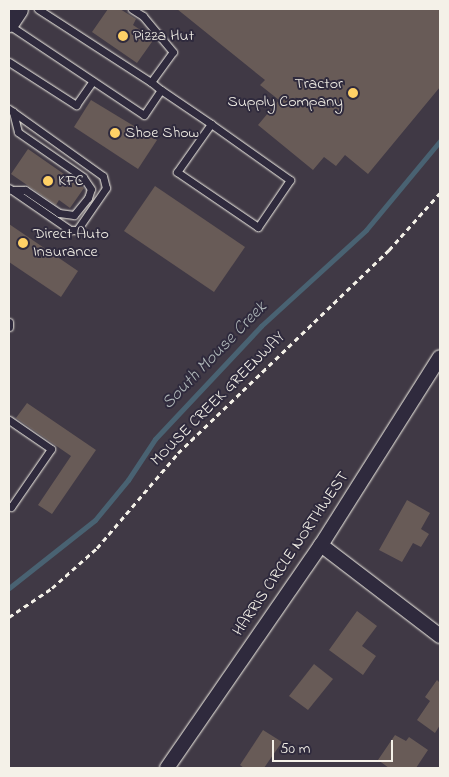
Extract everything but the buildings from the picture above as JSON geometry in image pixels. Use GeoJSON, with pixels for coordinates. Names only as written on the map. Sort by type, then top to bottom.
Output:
{"type":"FeatureCollection","features":[{"type":"Feature","properties":{"kind":"main road"},"geometry":{"type":"LineString","coordinates":[[9,20],[16,9]]}},
{"type":"Feature","properties":{"kind":"street","name":"HARRIS CIRCLE NORTHWEST"},"geometry":{"type":"LineString","coordinates":[[167,768],[321,545],[440,357]]}},
{"type":"Feature","properties":{"kind":"street"},"geometry":{"type":"LineString","coordinates":[[321,545],[440,636]]}},
{"type":"Feature","properties":{"kind":"lane"},"geometry":{"type":"LineString","coordinates":[[38,9],[151,82],[161,90],[211,124],[290,180],[258,227],[178,172],[211,124]]}},
{"type":"Feature","properties":{"kind":"lane"},"geometry":{"type":"LineString","coordinates":[[132,9],[143,16],[173,52],[151,82]]}},
{"type":"Feature","properties":{"kind":"lane"},"geometry":{"type":"LineString","coordinates":[[9,25],[144,115],[161,90]]}},
{"type":"Feature","properties":{"kind":"lane"},"geometry":{"type":"LineString","coordinates":[[9,62],[76,105],[93,81]]}},
{"type":"Feature","properties":{"kind":"lane"},"geometry":{"type":"LineString","coordinates":[[10,189],[70,230],[76,230],[106,188],[103,176],[11,111]]}},
{"type":"Feature","properties":{"kind":"lane"},"geometry":{"type":"LineString","coordinates":[[10,189],[25,190],[58,213],[74,216],[88,198],[91,189],[83,177],[18,132],[11,111]]}},
{"type":"Feature","properties":{"kind":"lane"},"geometry":{"type":"LineString","coordinates":[[9,322],[9,327]]}},
{"type":"Feature","properties":{"kind":"lane"},"geometry":{"type":"LineString","coordinates":[[9,420],[51,449],[11,507],[9,506]]}},
{"type":"Feature","properties":{"kind":"path","name":"MOUSE CREEK GREENWAY"},"geometry":{"type":"LineString","coordinates":[[9,617],[52,588],[97,548],[178,453],[389,250],[440,193]]}},
{"type":"Feature","properties":{"kind":"waterway","name":"South Mouse Creek"},"geometry":{"type":"LineString","coordinates":[[9,588],[95,520],[128,480],[155,439],[261,326],[366,230],[440,141]]}},
{"type":"Feature","properties":{"kind":"place","name":"Pizza Hut"},"geometry":{"type":"Point","coordinates":[123,36]}},
{"type":"Feature","properties":{"kind":"place","name":"Tractor Supply Company"},"geometry":{"type":"Point","coordinates":[353,93]}},
{"type":"Feature","properties":{"kind":"place","name":"Shoe Show"},"geometry":{"type":"Point","coordinates":[115,133]}},
{"type":"Feature","properties":{"kind":"place","name":"KFC"},"geometry":{"type":"Point","coordinates":[48,181]}},
{"type":"Feature","properties":{"kind":"place","name":"Direct Auto Insurance"},"geometry":{"type":"Point","coordinates":[23,243]}}]}
